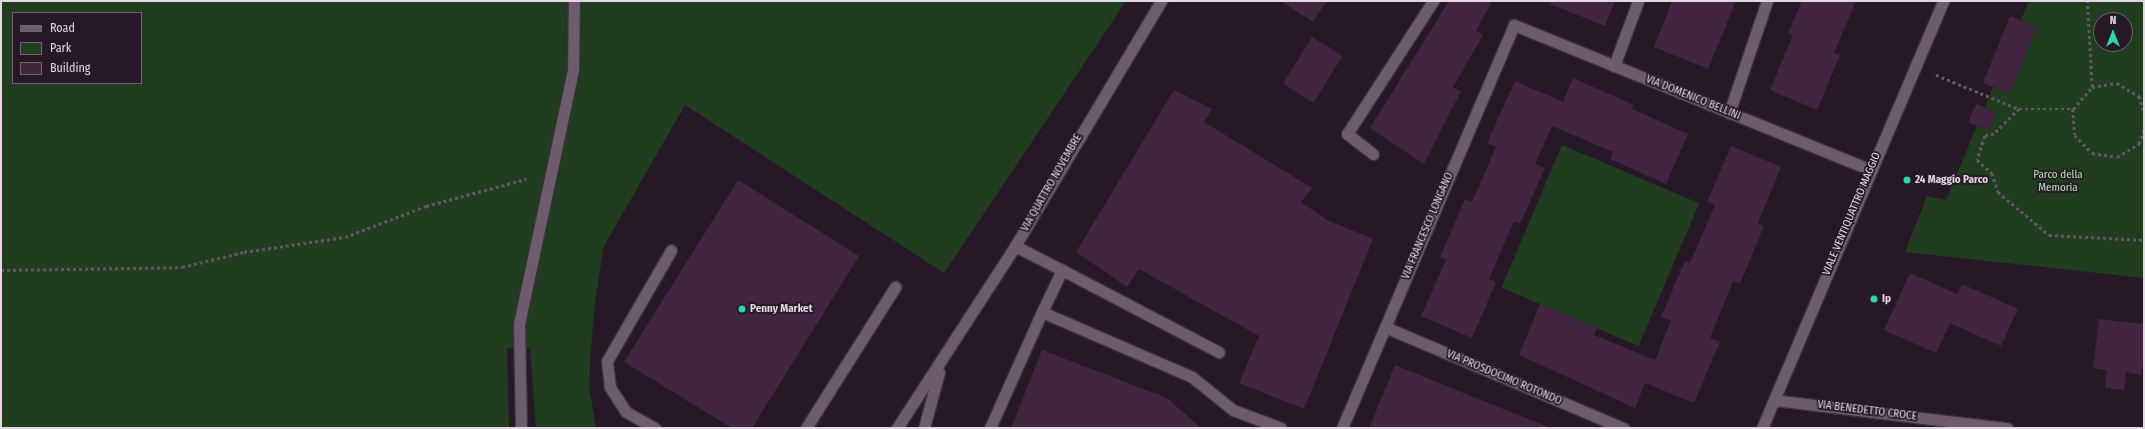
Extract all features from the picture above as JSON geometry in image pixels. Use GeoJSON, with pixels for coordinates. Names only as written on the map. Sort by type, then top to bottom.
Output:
{"type":"FeatureCollection","features":[{"type":"Feature","properties":{"kind":"street"},"geometry":{"type":"LineString","coordinates":[[521,428],[519,324],[549,173],[573,69],[574,1]]}},
{"type":"Feature","properties":{"kind":"street","name":"VIA QUATTRO NOVEMBRE"},"geometry":{"type":"LineString","coordinates":[[897,428],[941,364],[1015,246],[1121,64],[1161,1]]}},
{"type":"Feature","properties":{"kind":"street"},"geometry":{"type":"LineString","coordinates":[[1373,154],[1347,134],[1433,1]]}},
{"type":"Feature","properties":{"kind":"street"},"geometry":{"type":"LineString","coordinates":[[1614,66],[1638,1]]}},
{"type":"Feature","properties":{"kind":"street"},"geometry":{"type":"LineString","coordinates":[[1729,113],[1767,1]]}},
{"type":"Feature","properties":{"kind":"street","name":"VIALE VENTIQUATTRO MAGGIO"},"geometry":{"type":"LineString","coordinates":[[1762,428],[1943,1]]}},
{"type":"Feature","properties":{"kind":"street","name":"VIA DOMENICO BELLINI"},"geometry":{"type":"LineString","coordinates":[[1514,25],[1871,170]]}},
{"type":"Feature","properties":{"kind":"street","name":"VIA FRANCESCO LONGANO"},"geometry":{"type":"LineString","coordinates":[[1342,428],[1514,25]]}},
{"type":"Feature","properties":{"kind":"street"},"geometry":{"type":"LineString","coordinates":[[1015,246],[1219,352]]}},
{"type":"Feature","properties":{"kind":"street"},"geometry":{"type":"LineString","coordinates":[[655,428],[626,412],[610,387],[606,360],[671,250]]}},
{"type":"Feature","properties":{"kind":"street"},"geometry":{"type":"LineString","coordinates":[[990,428],[1062,270]]}},
{"type":"Feature","properties":{"kind":"street"},"geometry":{"type":"LineString","coordinates":[[806,428],[895,287]]}},
{"type":"Feature","properties":{"kind":"street"},"geometry":{"type":"LineString","coordinates":[[1042,312],[1192,377],[1233,410],[1281,428]]}},
{"type":"Feature","properties":{"kind":"street","name":"VIA PROSDOCIMO ROTONDO"},"geometry":{"type":"LineString","coordinates":[[1385,328],[1623,428]]}},
{"type":"Feature","properties":{"kind":"street","name":"VIA QUATTRO NOVEMBRE"},"geometry":{"type":"LineString","coordinates":[[924,428],[941,364]]}},
{"type":"Feature","properties":{"kind":"street","name":"VIA BENEDETTO CROCE"},"geometry":{"type":"LineString","coordinates":[[1774,400],[2007,428]]}},
{"type":"Feature","properties":{"kind":"path"},"geometry":{"type":"LineString","coordinates":[[2087,1],[2092,87]]}},
{"type":"Feature","properties":{"kind":"path"},"geometry":{"type":"LineString","coordinates":[[1915,67],[2019,109],[2073,110]]}},
{"type":"Feature","properties":{"kind":"path"},"geometry":{"type":"LineString","coordinates":[[2144,111],[2139,96],[2117,83],[2092,87],[2073,110],[2075,135],[2092,153],[2117,157],[2139,144],[2144,129]]}},
{"type":"Feature","properties":{"kind":"path"},"geometry":{"type":"LineString","coordinates":[[2019,109],[1994,134],[1985,136],[1977,160],[1992,173],[1998,192],[2050,235],[2144,240]]}},
{"type":"Feature","properties":{"kind":"path"},"geometry":{"type":"LineString","coordinates":[[1,270],[182,267],[244,252],[345,237],[426,206],[549,173]]}},
{"type":"Feature","properties":{"kind":"green space"},"geometry":{"type":"Polygon","coordinates":[[[1,1],[1126,1],[944,273],[685,105],[604,246],[595,302],[590,361],[589,387],[596,428],[536,428],[530,349],[507,348],[509,428],[1,428],[1,1]]]}},
{"type":"Feature","properties":{"kind":"green space","name":"Parco della Memoria"},"geometry":{"type":"Polygon","coordinates":[[[2029,1],[2144,1],[2144,278],[1905,252],[1927,196],[1946,200],[1977,126],[1988,130],[1996,112],[1985,107],[1993,87],[2008,93],[2037,27],[2021,20],[2029,1]]]}},
{"type":"Feature","properties":{"kind":"green space"},"geometry":{"type":"Polygon","coordinates":[[[1562,145],[1699,203],[1639,346],[1501,288],[1562,145]]]}},
{"type":"Feature","properties":{"kind":"building"},"geometry":{"type":"Polygon","coordinates":[[[1281,1],[1327,1],[1313,22],[1281,1]]]}},
{"type":"Feature","properties":{"kind":"building"},"geometry":{"type":"Polygon","coordinates":[[[1449,1],[1492,1],[1476,31],[1483,35],[1453,87],[1461,91],[1424,164],[1370,128],[1449,1]]]}},
{"type":"Feature","properties":{"kind":"building"},"geometry":{"type":"Polygon","coordinates":[[[1551,1],[1615,1],[1605,26],[1550,4],[1551,1]]]}},
{"type":"Feature","properties":{"kind":"building"},"geometry":{"type":"Polygon","coordinates":[[[1672,1],[1736,1],[1708,69],[1654,47],[1672,1]]]}},
{"type":"Feature","properties":{"kind":"building"},"geometry":{"type":"Polygon","coordinates":[[[1802,1],[1856,1],[1834,53],[1840,55],[1817,110],[1770,90],[1793,35],[1788,33],[1802,1]]]}},
{"type":"Feature","properties":{"kind":"building"},"geometry":{"type":"Polygon","coordinates":[[[2010,16],[2037,27],[2010,94],[1983,83],[2010,16]]]}},
{"type":"Feature","properties":{"kind":"building"},"geometry":{"type":"Polygon","coordinates":[[[1312,37],[1343,56],[1313,103],[1283,84],[1312,37]]]}},
{"type":"Feature","properties":{"kind":"building"},"geometry":{"type":"Polygon","coordinates":[[[1573,78],[1634,105],[1632,109],[1688,134],[1666,184],[1610,159],[1613,152],[1552,126],[1535,164],[1545,168],[1520,224],[1514,221],[1489,279],[1496,282],[1472,338],[1421,316],[1446,260],[1440,257],[1465,199],[1472,202],[1496,147],[1487,143],[1515,81],[1563,102],[1573,78]]]}},
{"type":"Feature","properties":{"kind":"building"},"geometry":{"type":"Polygon","coordinates":[[[1174,90],[1212,109],[1204,122],[1312,188],[1301,202],[1327,220],[1373,239],[1304,409],[1239,383],[1259,336],[1139,269],[1127,287],[1076,252],[1174,90]]]}},
{"type":"Feature","properties":{"kind":"building"},"geometry":{"type":"Polygon","coordinates":[[[1976,104],[1996,112],[1989,131],[1969,123],[1976,104]]]}},
{"type":"Feature","properties":{"kind":"building"},"geometry":{"type":"Polygon","coordinates":[[[1731,146],[1781,167],[1758,223],[1764,226],[1740,284],[1733,281],[1710,338],[1720,342],[1694,403],[1645,383],[1635,408],[1519,355],[1540,304],[1597,328],[1594,335],[1655,360],[1671,321],[1661,317],[1685,261],[1690,263],[1715,205],[1707,202],[1731,146]]]}},
{"type":"Feature","properties":{"kind":"building","name":"Penny Market"},"geometry":{"type":"Polygon","coordinates":[[[738,180],[859,256],[752,428],[732,428],[624,362],[738,180]]]}},
{"type":"Feature","properties":{"kind":"building"},"geometry":{"type":"Polygon","coordinates":[[[1910,273],[1957,294],[1962,284],[2018,309],[2001,346],[1950,323],[1936,353],[1884,330],[1910,273]]]}},
{"type":"Feature","properties":{"kind":"building"},"geometry":{"type":"Polygon","coordinates":[[[2099,319],[2144,324],[2144,361],[2141,375],[2126,372],[2124,390],[2105,388],[2107,370],[2093,368],[2099,319]]]}},
{"type":"Feature","properties":{"kind":"building"},"geometry":{"type":"Polygon","coordinates":[[[1042,350],[1167,398],[1201,428],[1011,428],[1042,350]]]}},
{"type":"Feature","properties":{"kind":"building"},"geometry":{"type":"Polygon","coordinates":[[[1395,365],[1466,394],[1551,428],[1369,428],[1395,365]]]}},
{"type":"Feature","properties":{"kind":"place","name":"24 Maggio Parco"},"geometry":{"type":"Point","coordinates":[1907,180]}},
{"type":"Feature","properties":{"kind":"place","name":"Ip"},"geometry":{"type":"Point","coordinates":[1874,299]}},
{"type":"Feature","properties":{"kind":"place","name":"Penny Market"},"geometry":{"type":"Point","coordinates":[742,309]}}]}
